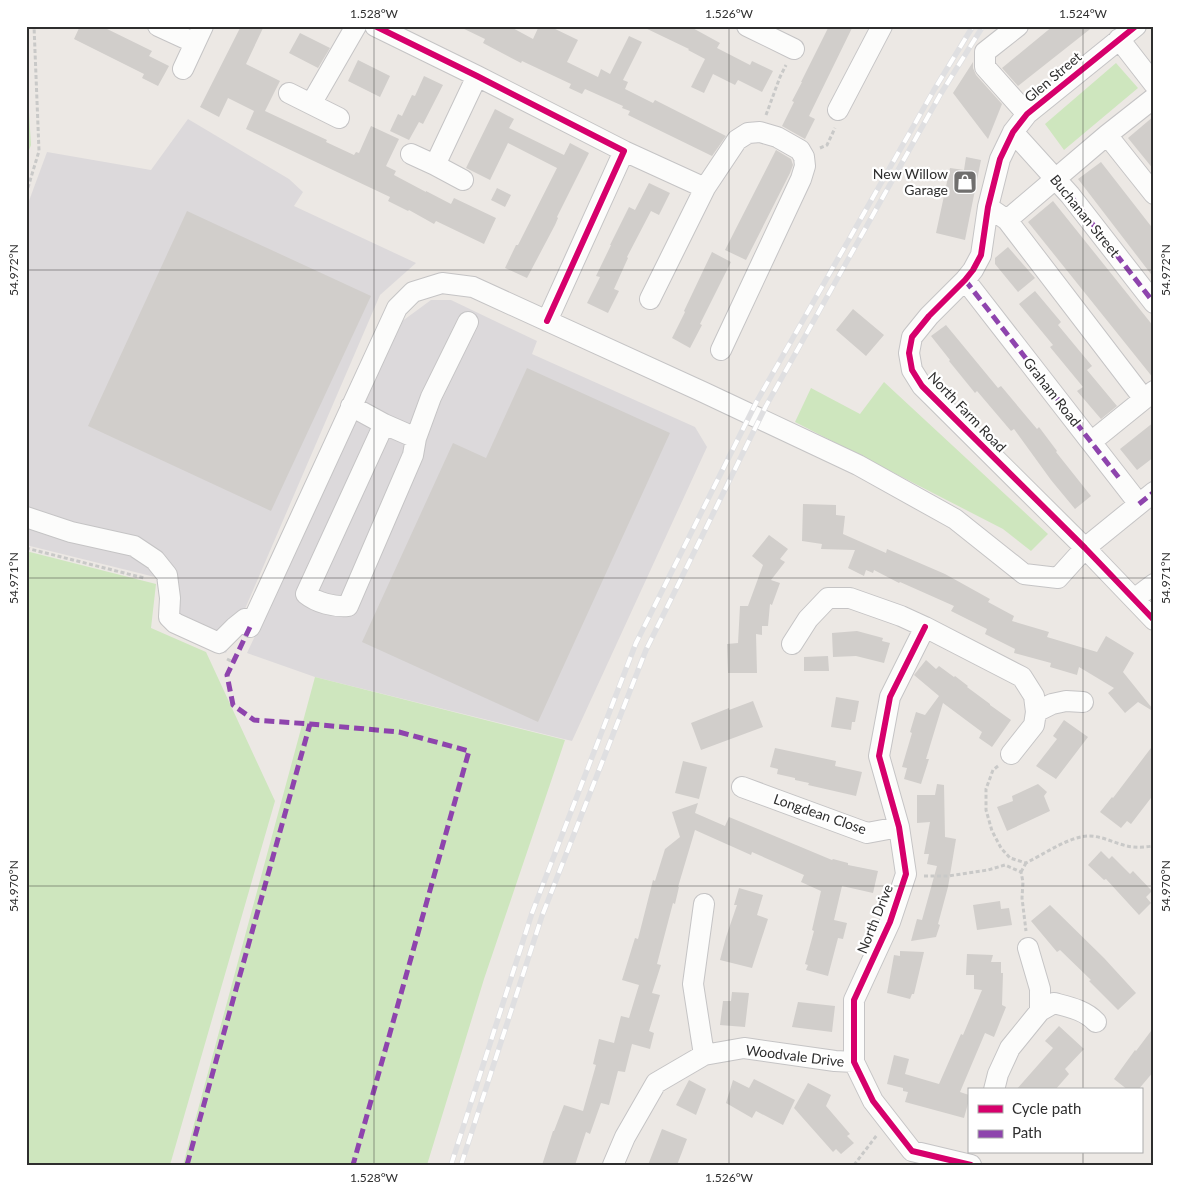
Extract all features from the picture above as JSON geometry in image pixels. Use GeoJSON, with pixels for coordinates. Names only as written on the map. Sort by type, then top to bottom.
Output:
{"type":"FeatureCollection","features":[{"type":"Feature","properties":{"kind":"street"},"geometry":{"type":"LineString","coordinates":[[158,26],[199,35],[182,68]]}},
{"type":"Feature","properties":{"kind":"street"},"geometry":{"type":"LineString","coordinates":[[311,104],[356,26]]}},
{"type":"Feature","properties":{"kind":"street"},"geometry":{"type":"LineString","coordinates":[[375,26],[624,151],[705,188]]}},
{"type":"Feature","properties":{"kind":"street"},"geometry":{"type":"LineString","coordinates":[[748,26],[794,49]]}},
{"type":"Feature","properties":{"kind":"street"},"geometry":{"type":"LineString","coordinates":[[838,110],[882,26]]}},
{"type":"Feature","properties":{"kind":"street"},"geometry":{"type":"LineString","coordinates":[[1018,26],[986,52],[986,67],[1027,114]]}},
{"type":"Feature","properties":{"kind":"street","name":"Glen Street"},"geometry":{"type":"LineString","coordinates":[[1013,132],[1027,114],[1136,26]]}},
{"type":"Feature","properties":{"kind":"street"},"geometry":{"type":"LineString","coordinates":[[1119,39],[1154,84]]}},
{"type":"Feature","properties":{"kind":"street"},"geometry":{"type":"LineString","coordinates":[[435,165],[477,76]]}},
{"type":"Feature","properties":{"kind":"street"},"geometry":{"type":"LineString","coordinates":[[288,93],[339,118]]}},
{"type":"Feature","properties":{"kind":"street"},"geometry":{"type":"LineString","coordinates":[[1006,220],[1154,98]]}},
{"type":"Feature","properties":{"kind":"street"},"geometry":{"type":"LineString","coordinates":[[650,299],[705,188],[737,140],[748,133],[760,132],[777,137],[800,150],[804,157],[805,166],[801,179],[721,350]]}},
{"type":"Feature","properties":{"kind":"street","name":"Buchanan Street"},"geometry":{"type":"LineString","coordinates":[[1013,132],[1056,179],[1154,303]]}},
{"type":"Feature","properties":{"kind":"street","name":"North Farm Road"},"geometry":{"type":"LineString","coordinates":[[1013,132],[1000,159],[988,207],[981,255],[965,280],[929,316],[912,338],[909,353],[912,370],[922,386],[1085,548],[1154,620]]}},
{"type":"Feature","properties":{"kind":"street"},"geometry":{"type":"LineString","coordinates":[[1107,135],[1154,194]]}},
{"type":"Feature","properties":{"kind":"street"},"geometry":{"type":"LineString","coordinates":[[547,320],[624,151]]}},
{"type":"Feature","properties":{"kind":"street"},"geometry":{"type":"LineString","coordinates":[[411,154],[463,180]]}},
{"type":"Feature","properties":{"kind":"street"},"geometry":{"type":"LineString","coordinates":[[988,207],[1006,220],[1149,395],[1091,442]]}},
{"type":"Feature","properties":{"kind":"street","name":"Graham Road"},"geometry":{"type":"LineString","coordinates":[[965,280],[1119,478],[1147,498]]}},
{"type":"Feature","properties":{"kind":"street"},"geometry":{"type":"LineString","coordinates":[[26,517],[70,532],[134,546],[155,560],[167,575],[170,598],[169,617],[174,622],[219,644],[235,626],[245,619],[252,623],[397,308],[413,292],[442,283],[473,287],[858,465],[955,519],[1024,574],[1058,578],[1085,548],[1147,498]]}},
{"type":"Feature","properties":{"kind":"street"},"geometry":{"type":"LineString","coordinates":[[384,424],[306,594],[312,599],[338,607],[348,606],[414,455],[416,438],[431,397],[468,322]]}},
{"type":"Feature","properties":{"kind":"street"},"geometry":{"type":"LineString","coordinates":[[351,406],[384,424],[416,438]]}},
{"type":"Feature","properties":{"kind":"street"},"geometry":{"type":"LineString","coordinates":[[1134,599],[1154,584]]}},
{"type":"Feature","properties":{"kind":"street"},"geometry":{"type":"LineString","coordinates":[[792,644],[808,619],[828,598],[850,598],[925,626],[1022,677],[1034,696],[1036,712],[1034,725],[1011,754]]}},
{"type":"Feature","properties":{"kind":"street","name":"North Drive"},"geometry":{"type":"LineString","coordinates":[[925,626],[890,697],[879,756],[899,827],[906,874],[890,922],[854,1000],[854,1062],[874,1101],[912,1151],[971,1165]]}},
{"type":"Feature","properties":{"kind":"street"},"geometry":{"type":"LineString","coordinates":[[1036,712],[1052,704],[1066,701],[1083,702]]}},
{"type":"Feature","properties":{"kind":"street","name":"Longdean Close"},"geometry":{"type":"LineString","coordinates":[[742,787],[867,833],[899,827]]}},
{"type":"Feature","properties":{"kind":"street"},"geometry":{"type":"LineString","coordinates":[[704,904],[693,984],[704,1055]]}},
{"type":"Feature","properties":{"kind":"street"},"geometry":{"type":"LineString","coordinates":[[1028,948],[1040,990],[1040,1011]]}},
{"type":"Feature","properties":{"kind":"street"},"geometry":{"type":"LineString","coordinates":[[994,1088],[998,1074],[1010,1048],[1040,1011],[1054,1003],[1089,1014],[1096,1022]]}},
{"type":"Feature","properties":{"kind":"street","name":"Woodvale Drive"},"geometry":{"type":"LineString","coordinates":[[613,1165],[625,1137],[656,1083],[704,1055],[744,1048],[854,1062]]}},
{"type":"Feature","properties":{"kind":"path"},"geometry":{"type":"LineString","coordinates":[[26,194],[40,151],[34,26]]}},
{"type":"Feature","properties":{"kind":"path"},"geometry":{"type":"LineString","coordinates":[[760,132],[780,77],[794,49]]}},
{"type":"Feature","properties":{"kind":"path"},"geometry":{"type":"LineString","coordinates":[[804,157],[827,145],[839,121],[838,110]]}},
{"type":"Feature","properties":{"kind":"path"},"geometry":{"type":"LineString","coordinates":[[26,548],[149,579]]}},
{"type":"Feature","properties":{"kind":"path"},"geometry":{"type":"LineString","coordinates":[[225,658],[233,662]]}},
{"type":"Feature","properties":{"kind":"path"},"geometry":{"type":"LineString","coordinates":[[1011,754],[993,770],[986,790],[986,810],[992,831],[1001,848],[1010,858],[1026,863]]}},
{"type":"Feature","properties":{"kind":"path"},"geometry":{"type":"LineString","coordinates":[[1028,948],[1023,916],[1023,882],[1021,872],[1026,863],[1071,839],[1090,836],[1109,839],[1128,846],[1154,846]]}},
{"type":"Feature","properties":{"kind":"path"},"geometry":{"type":"LineString","coordinates":[[906,874],[948,876],[988,870],[1005,865],[1010,862],[1010,858]]}},
{"type":"Feature","properties":{"kind":"path"},"geometry":{"type":"LineString","coordinates":[[1005,865],[1021,872]]}},
{"type":"Feature","properties":{"kind":"path"},"geometry":{"type":"LineString","coordinates":[[854,1165],[889,1121]]}},
{"type":"Feature","properties":{"kind":"shaded area"},"geometry":{"type":"Polygon","coordinates":[[[188,119],[289,179],[303,192],[294,206],[416,263],[380,295],[226,653],[160,624],[164,603],[159,578],[26,545],[26,209],[47,152],[151,170],[188,119]]]}},
{"type":"Feature","properties":{"kind":"shaded area"},"geometry":{"type":"Polygon","coordinates":[[[431,300],[451,300],[537,341],[532,354],[695,427],[707,447],[572,741],[315,677],[247,653],[401,322],[431,300]]]}},
{"type":"Feature","properties":{"kind":"green space"},"geometry":{"type":"Polygon","coordinates":[[[26,63],[31,145],[26,158],[26,63]]]}},
{"type":"Feature","properties":{"kind":"green space"},"geometry":{"type":"Polygon","coordinates":[[[1116,63],[1138,88],[1064,150],[1045,124],[1116,63]]]}},
{"type":"Feature","properties":{"kind":"green space"},"geometry":{"type":"Polygon","coordinates":[[[884,382],[1048,534],[1031,551],[1003,529],[795,422],[811,388],[860,414],[884,382]]]}},
{"type":"Feature","properties":{"kind":"green space"},"geometry":{"type":"Polygon","coordinates":[[[26,551],[156,584],[151,628],[206,652],[275,801],[170,1165],[26,1165],[26,551]]]}},
{"type":"Feature","properties":{"kind":"green space"},"geometry":{"type":"Polygon","coordinates":[[[315,677],[565,740],[484,979],[427,1165],[183,1165],[315,677]]]}},
{"type":"Feature","properties":{"kind":"building"},"geometry":{"type":"Polygon","coordinates":[[[80,26],[101,26],[152,51],[149,56],[169,66],[158,86],[142,78],[144,74],[74,39],[80,26]]]}},
{"type":"Feature","properties":{"kind":"building"},"geometry":{"type":"Polygon","coordinates":[[[241,26],[264,26],[246,64],[280,81],[265,111],[354,155],[356,152],[359,153],[371,126],[399,139],[386,166],[396,171],[394,175],[451,204],[454,198],[496,218],[484,244],[436,221],[434,224],[388,201],[390,197],[246,129],[254,111],[228,98],[219,117],[200,107],[241,26]]]}},
{"type":"Feature","properties":{"kind":"building"},"geometry":{"type":"Polygon","coordinates":[[[458,26],[509,26],[533,39],[539,26],[549,26],[578,40],[567,62],[598,77],[601,69],[610,74],[629,36],[642,42],[623,80],[628,82],[625,89],[653,103],[655,100],[726,136],[712,156],[628,115],[630,111],[622,108],[623,106],[585,89],[582,94],[569,88],[571,84],[522,61],[521,63],[483,43],[485,39],[458,26]]]}},
{"type":"Feature","properties":{"kind":"building"},"geometry":{"type":"Polygon","coordinates":[[[641,26],[689,26],[720,43],[717,48],[750,65],[752,61],[773,71],[762,92],[738,80],[735,85],[713,74],[704,93],[691,87],[705,59],[689,49],[641,26]]]}},
{"type":"Feature","properties":{"kind":"building"},"geometry":{"type":"Polygon","coordinates":[[[829,26],[853,26],[809,116],[815,119],[805,139],[782,126],[794,102],[792,101],[829,26]]]}},
{"type":"Feature","properties":{"kind":"building"},"geometry":{"type":"Polygon","coordinates":[[[1053,26],[1094,26],[1018,86],[1002,68],[1053,26]]]}},
{"type":"Feature","properties":{"kind":"building"},"geometry":{"type":"Polygon","coordinates":[[[300,33],[330,48],[318,68],[289,53],[300,33]]]}},
{"type":"Feature","properties":{"kind":"building"},"geometry":{"type":"Polygon","coordinates":[[[358,60],[390,76],[380,97],[348,81],[358,60]]]}},
{"type":"Feature","properties":{"kind":"building"},"geometry":{"type":"Polygon","coordinates":[[[973,62],[976,75],[1002,104],[988,139],[953,93],[973,62]]]}},
{"type":"Feature","properties":{"kind":"building"},"geometry":{"type":"Polygon","coordinates":[[[424,76],[443,85],[423,124],[419,122],[409,140],[390,131],[398,114],[402,116],[412,95],[415,96],[424,76]]]}},
{"type":"Feature","properties":{"kind":"building"},"geometry":{"type":"Polygon","coordinates":[[[495,109],[514,119],[509,128],[564,155],[570,143],[589,153],[557,217],[555,225],[527,278],[505,268],[557,168],[508,143],[490,180],[466,168],[495,109]]]}},
{"type":"Feature","properties":{"kind":"building"},"geometry":{"type":"Polygon","coordinates":[[[1154,116],[1154,170],[1128,138],[1154,116]]]}},
{"type":"Feature","properties":{"kind":"building"},"geometry":{"type":"Polygon","coordinates":[[[776,150],[791,159],[793,165],[746,260],[725,250],[776,150]]]}},
{"type":"Feature","properties":{"kind":"building"},"geometry":{"type":"Polygon","coordinates":[[[966,157],[981,160],[965,240],[936,233],[950,168],[964,170],[966,157]]]}},
{"type":"Feature","properties":{"kind":"building"},"geometry":{"type":"Polygon","coordinates":[[[1101,162],[1154,230],[1154,278],[1078,179],[1101,162]]]}},
{"type":"Feature","properties":{"kind":"building"},"geometry":{"type":"Polygon","coordinates":[[[649,183],[670,193],[659,215],[651,211],[627,257],[614,289],[619,291],[608,313],[587,303],[600,277],[596,276],[629,207],[635,210],[649,183]]]}},
{"type":"Feature","properties":{"kind":"building"},"geometry":{"type":"Polygon","coordinates":[[[497,188],[511,195],[505,207],[491,200],[497,188]]]}},
{"type":"Feature","properties":{"kind":"building"},"geometry":{"type":"Polygon","coordinates":[[[1053,201],[1154,327],[1154,379],[1028,222],[1053,201]]]}},
{"type":"Feature","properties":{"kind":"building"},"geometry":{"type":"Polygon","coordinates":[[[187,211],[371,296],[271,511],[88,426],[187,211]]]}},
{"type":"Feature","properties":{"kind":"building"},"geometry":{"type":"Polygon","coordinates":[[[1008,247],[1035,278],[1018,292],[995,264],[995,258],[1008,247]]]}},
{"type":"Feature","properties":{"kind":"building"},"geometry":{"type":"Polygon","coordinates":[[[712,252],[731,262],[690,348],[672,338],[712,252]]]}},
{"type":"Feature","properties":{"kind":"building"},"geometry":{"type":"Polygon","coordinates":[[[1035,291],[1061,322],[1058,325],[1092,366],[1087,370],[1117,406],[1101,419],[1077,391],[1083,387],[1050,347],[1053,345],[1019,304],[1035,291]]]}},
{"type":"Feature","properties":{"kind":"building"},"geometry":{"type":"Polygon","coordinates":[[[853,309],[884,335],[866,356],[836,330],[853,309]]]}},
{"type":"Feature","properties":{"kind":"building"},"geometry":{"type":"Polygon","coordinates":[[[946,325],[998,388],[1001,386],[1037,429],[1039,427],[1091,496],[1075,509],[1051,480],[1014,429],[1011,431],[977,391],[975,393],[931,336],[946,325]]]}},
{"type":"Feature","properties":{"kind":"building"},"geometry":{"type":"Polygon","coordinates":[[[527,368],[670,433],[538,722],[362,642],[453,443],[486,458],[527,368]]]}},
{"type":"Feature","properties":{"kind":"building"},"geometry":{"type":"Polygon","coordinates":[[[1154,422],[1154,457],[1137,470],[1120,449],[1154,422]]]}},
{"type":"Feature","properties":{"kind":"building"},"geometry":{"type":"Polygon","coordinates":[[[803,504],[836,505],[836,515],[845,516],[843,534],[886,553],[887,549],[945,574],[990,599],[988,602],[1014,616],[1012,621],[1049,632],[1047,637],[1097,652],[1106,636],[1134,653],[1123,672],[1152,708],[1151,710],[1138,702],[1125,713],[1108,693],[1114,688],[1079,667],[1077,675],[1050,667],[1051,663],[1014,653],[1015,649],[985,634],[987,629],[951,611],[954,606],[899,583],[874,570],[873,573],[866,570],[864,576],[848,568],[855,550],[821,549],[822,544],[802,541],[803,504]]]}},
{"type":"Feature","properties":{"kind":"building"},"geometry":{"type":"Polygon","coordinates":[[[769,535],[788,549],[780,559],[785,562],[771,580],[780,583],[772,605],[770,604],[768,626],[762,626],[762,635],[756,634],[757,673],[728,673],[727,644],[738,643],[740,606],[748,606],[763,565],[752,556],[769,535]]]}},
{"type":"Feature","properties":{"kind":"building"},"geometry":{"type":"Polygon","coordinates":[[[857,631],[883,638],[882,641],[890,643],[884,663],[856,656],[833,657],[832,633],[857,631]]]}},
{"type":"Feature","properties":{"kind":"building"},"geometry":{"type":"Polygon","coordinates":[[[828,656],[829,671],[804,671],[804,657],[828,656]]]}},
{"type":"Feature","properties":{"kind":"building"},"geometry":{"type":"Polygon","coordinates":[[[926,660],[936,669],[939,666],[955,676],[1011,720],[992,747],[979,738],[982,732],[943,703],[926,759],[929,759],[921,784],[904,779],[907,768],[902,767],[916,712],[925,715],[939,696],[914,675],[926,660]]]}},
{"type":"Feature","properties":{"kind":"building"},"geometry":{"type":"Polygon","coordinates":[[[836,697],[859,701],[855,722],[852,722],[851,730],[831,727],[836,697]]]}},
{"type":"Feature","properties":{"kind":"building"},"geometry":{"type":"Polygon","coordinates":[[[753,701],[763,727],[701,750],[691,723],[753,701]]]}},
{"type":"Feature","properties":{"kind":"building"},"geometry":{"type":"Polygon","coordinates":[[[1064,720],[1088,737],[1056,779],[1036,766],[1057,739],[1053,736],[1064,720]]]}},
{"type":"Feature","properties":{"kind":"building"},"geometry":{"type":"Polygon","coordinates":[[[1154,744],[1154,794],[1131,824],[1127,821],[1121,828],[1100,812],[1154,744]]]}},
{"type":"Feature","properties":{"kind":"building"},"geometry":{"type":"Polygon","coordinates":[[[775,748],[836,761],[835,766],[862,772],[856,796],[808,785],[809,783],[795,780],[795,778],[777,774],[778,769],[770,767],[775,748]]]}},
{"type":"Feature","properties":{"kind":"building"},"geometry":{"type":"Polygon","coordinates":[[[683,761],[707,767],[699,799],[675,793],[683,761]]]}},
{"type":"Feature","properties":{"kind":"building"},"geometry":{"type":"Polygon","coordinates":[[[937,784],[944,785],[945,837],[956,839],[948,887],[936,937],[911,941],[917,919],[922,920],[937,866],[927,864],[929,854],[924,854],[930,822],[917,823],[917,795],[935,795],[937,784]]]}},
{"type":"Feature","properties":{"kind":"building"},"geometry":{"type":"Polygon","coordinates":[[[1038,784],[1047,792],[1044,796],[1050,811],[1007,831],[997,807],[1013,801],[1012,796],[1038,784]]]}},
{"type":"Feature","properties":{"kind":"building"},"geometry":{"type":"Polygon","coordinates":[[[698,803],[695,813],[725,826],[729,817],[832,860],[878,871],[873,893],[842,886],[834,920],[847,923],[843,939],[838,938],[828,976],[806,970],[808,965],[805,964],[814,931],[812,930],[821,891],[801,882],[804,875],[752,852],[751,855],[695,830],[657,964],[661,965],[652,993],[660,995],[649,1031],[654,1033],[650,1049],[632,1044],[625,1072],[618,1071],[609,1105],[601,1103],[590,1134],[586,1132],[575,1165],[542,1165],[564,1105],[583,1111],[596,1065],[593,1064],[599,1039],[614,1043],[621,1016],[629,1018],[639,985],[622,980],[635,938],[638,939],[653,880],[655,881],[665,849],[680,837],[672,812],[698,803]]]}},
{"type":"Feature","properties":{"kind":"building"},"geometry":{"type":"Polygon","coordinates":[[[1101,851],[1109,859],[1112,856],[1130,874],[1133,871],[1152,891],[1146,897],[1151,903],[1139,915],[1106,879],[1104,880],[1088,865],[1101,851]]]}},
{"type":"Feature","properties":{"kind":"building"},"geometry":{"type":"Polygon","coordinates":[[[739,888],[763,895],[757,915],[768,919],[752,968],[720,960],[737,905],[734,905],[739,888]]]}},
{"type":"Feature","properties":{"kind":"building"},"geometry":{"type":"Polygon","coordinates":[[[1000,901],[1001,909],[1009,908],[1012,925],[977,930],[973,905],[1000,901]]]}},
{"type":"Feature","properties":{"kind":"building"},"geometry":{"type":"Polygon","coordinates":[[[1050,905],[1104,958],[1136,993],[1118,1010],[1060,950],[1057,952],[1031,921],[1050,905]]]}},
{"type":"Feature","properties":{"kind":"building"},"geometry":{"type":"Polygon","coordinates":[[[900,951],[924,952],[914,994],[912,994],[910,999],[887,993],[894,955],[900,956],[900,951]]]}},
{"type":"Feature","properties":{"kind":"building"},"geometry":{"type":"Polygon","coordinates":[[[967,954],[993,955],[991,962],[1001,962],[1001,973],[1003,973],[1002,1005],[1006,1007],[994,1037],[985,1033],[960,1092],[968,1095],[968,1104],[964,1118],[905,1102],[908,1092],[903,1091],[903,1088],[887,1084],[894,1055],[909,1059],[905,1074],[939,1084],[982,990],[974,989],[974,975],[966,975],[967,954]]]}},
{"type":"Feature","properties":{"kind":"building"},"geometry":{"type":"Polygon","coordinates":[[[732,992],[749,993],[745,1027],[720,1025],[723,1001],[731,1001],[732,992]]]}},
{"type":"Feature","properties":{"kind":"building"},"geometry":{"type":"Polygon","coordinates":[[[798,1002],[835,1006],[832,1032],[792,1027],[798,1002]]]}},
{"type":"Feature","properties":{"kind":"building"},"geometry":{"type":"Polygon","coordinates":[[[1059,1026],[1084,1049],[1065,1069],[1069,1074],[1057,1088],[1018,1088],[1053,1048],[1045,1041],[1059,1026]]]}},
{"type":"Feature","properties":{"kind":"building"},"geometry":{"type":"Polygon","coordinates":[[[1154,1027],[1154,1071],[1140,1088],[1125,1088],[1114,1079],[1154,1027]]]}},
{"type":"Feature","properties":{"kind":"building"},"geometry":{"type":"Polygon","coordinates":[[[754,1079],[795,1100],[783,1125],[756,1111],[752,1118],[726,1103],[733,1080],[749,1088],[754,1079]]]}},
{"type":"Feature","properties":{"kind":"building"},"geometry":{"type":"Polygon","coordinates":[[[689,1080],[706,1089],[696,1115],[676,1105],[689,1080]]]}},
{"type":"Feature","properties":{"kind":"building"},"geometry":{"type":"Polygon","coordinates":[[[808,1083],[831,1095],[826,1106],[850,1134],[847,1136],[854,1143],[841,1154],[836,1149],[833,1152],[794,1108],[808,1083]]]}},
{"type":"Feature","properties":{"kind":"building"},"geometry":{"type":"Polygon","coordinates":[[[662,1129],[687,1139],[677,1165],[648,1165],[662,1129]]]}},
{"type":"Feature","properties":{"kind":"railway"},"geometry":{"type":"LineString","coordinates":[[451,1165],[532,913],[636,643],[757,401],[934,90],[973,26]]}},
{"type":"Feature","properties":{"kind":"railway"},"geometry":{"type":"LineString","coordinates":[[461,1165],[542,916],[646,650],[766,406],[940,95],[983,26]]}},
{"type":"Feature","properties":{"kind":"marked path"},"geometry":{"type":"LineString","coordinates":[[1070,195],[1154,303]]}},
{"type":"Feature","properties":{"kind":"marked path"},"geometry":{"type":"LineString","coordinates":[[965,280],[1119,478]]}},
{"type":"Feature","properties":{"kind":"marked path"},"geometry":{"type":"LineString","coordinates":[[1139,504],[1154,492]]}},
{"type":"Feature","properties":{"kind":"marked path"},"geometry":{"type":"LineString","coordinates":[[250,627],[227,675],[233,705],[254,720],[399,732],[469,751],[353,1165]]}},
{"type":"Feature","properties":{"kind":"marked path"},"geometry":{"type":"LineString","coordinates":[[187,1165],[310,724]]}},
{"type":"Feature","properties":{"kind":"cycle path"},"geometry":{"type":"LineString","coordinates":[[375,26],[624,151],[547,321]]}},
{"type":"Feature","properties":{"kind":"cycle path"},"geometry":{"type":"LineString","coordinates":[[1136,26],[1027,114],[1013,132],[1000,159],[988,207],[981,255],[965,280],[929,316],[912,337],[909,353],[912,370],[922,386],[1085,548],[1154,620]]}},
{"type":"Feature","properties":{"kind":"cycle path"},"geometry":{"type":"LineString","coordinates":[[925,627],[890,697],[879,756],[899,827],[906,874],[890,922],[854,1000],[854,1062],[873,1101],[912,1151],[971,1165]]}},
{"type":"Feature","properties":{"kind":"place","name":"New Willow Garage"},"geometry":{"type":"Point","coordinates":[965,182]}}]}
